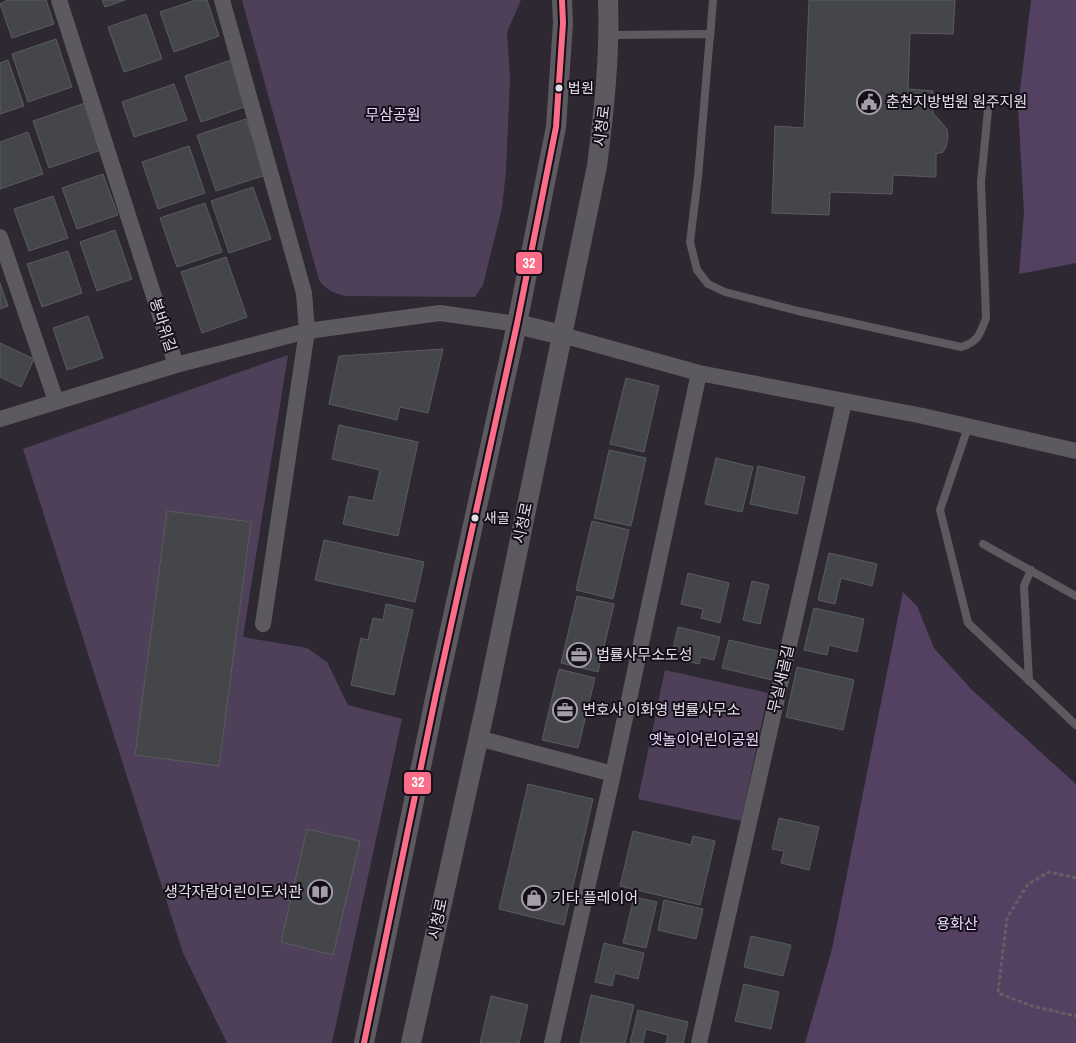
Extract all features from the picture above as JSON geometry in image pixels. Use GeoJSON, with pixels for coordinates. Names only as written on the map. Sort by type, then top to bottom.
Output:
{"type":"FeatureCollection","features":[{"type":"Feature","properties":{"kind":"street","name":"봉바위길"},"geometry":{"type":"LineString","coordinates":[[0,419],[176,365],[59,0]]}},
{"type":"Feature","properties":{"kind":"street"},"geometry":{"type":"LineString","coordinates":[[222,0],[304,293],[306,331],[263,624]]}},
{"type":"Feature","properties":{"kind":"street"},"geometry":{"type":"LineString","coordinates":[[364,1043],[436,694],[517,324],[556,127],[563,23],[562,0]]}},
{"type":"Feature","properties":{"kind":"street","name":"시청로"},"geometry":{"type":"LineString","coordinates":[[411,1043],[478,738],[597,166],[605,101],[609,35],[608,0]]}},
{"type":"Feature","properties":{"kind":"street"},"geometry":{"type":"LineString","coordinates":[[0,237],[56,402]]}},
{"type":"Feature","properties":{"kind":"street"},"geometry":{"type":"LineString","coordinates":[[176,365],[306,331],[440,313],[517,324],[699,374],[968,427],[1076,451]]}},
{"type":"Feature","properties":{"kind":"street"},"geometry":{"type":"LineString","coordinates":[[552,1043],[613,774],[699,374]]}},
{"type":"Feature","properties":{"kind":"street","name":"무실새골길"},"geometry":{"type":"LineString","coordinates":[[699,1043],[844,402]]}},
{"type":"Feature","properties":{"kind":"street"},"geometry":{"type":"LineString","coordinates":[[478,738],[613,774]]}},
{"type":"Feature","properties":{"kind":"lane"},"geometry":{"type":"LineString","coordinates":[[714,0],[698,177],[690,242],[697,270],[708,284],[725,292],[789,309],[961,347],[972,344],[980,334],[986,318],[981,182],[988,110]]}},
{"type":"Feature","properties":{"kind":"lane"},"geometry":{"type":"LineString","coordinates":[[609,35],[710,34],[710,40]]}},
{"type":"Feature","properties":{"kind":"lane"},"geometry":{"type":"LineString","coordinates":[[968,427],[940,510],[968,622],[1076,725]]}},
{"type":"Feature","properties":{"kind":"lane"},"geometry":{"type":"LineString","coordinates":[[983,544],[1076,596]]}},
{"type":"Feature","properties":{"kind":"lane"},"geometry":{"type":"LineString","coordinates":[[1029,681],[1024,586],[1031,570]]}},
{"type":"Feature","properties":{"kind":"path"},"geometry":{"type":"LineString","coordinates":[[1076,878],[1049,872],[1028,884],[1007,918],[998,993],[1032,1006],[1076,1016]]}},
{"type":"Feature","properties":{"kind":"green space","name":"무삼공원"},"geometry":{"type":"Polygon","coordinates":[[[242,0],[521,0],[507,32],[510,78],[506,171],[502,208],[483,285],[475,297],[345,296],[330,291],[319,280],[242,0]]]}},
{"type":"Feature","properties":{"kind":"green space"},"geometry":{"type":"Polygon","coordinates":[[[1031,0],[1076,0],[1076,263],[1019,274],[1024,212],[1018,107],[1031,0]]]}},
{"type":"Feature","properties":{"kind":"green space"},"geometry":{"type":"Polygon","coordinates":[[[288,355],[243,637],[307,648],[327,662],[348,705],[402,719],[332,1043],[227,1043],[183,953],[23,449],[288,355]]]}},
{"type":"Feature","properties":{"kind":"green space","name":"용화산"},"geometry":{"type":"Polygon","coordinates":[[[903,592],[917,606],[934,648],[972,690],[1076,784],[1076,1043],[805,1043],[832,949],[903,592]]]}},
{"type":"Feature","properties":{"kind":"green space","name":"옛놀이어린이공원"},"geometry":{"type":"Polygon","coordinates":[[[665,670],[768,693],[741,821],[638,799],[665,670]]]}},
{"type":"Feature","properties":{"kind":"building"},"geometry":{"type":"Polygon","coordinates":[[[8,0],[46,0],[54,24],[12,38],[0,4],[8,0]]]}},
{"type":"Feature","properties":{"kind":"building"},"geometry":{"type":"Polygon","coordinates":[[[102,0],[125,0],[105,7],[102,0]]]}},
{"type":"Feature","properties":{"kind":"building"},"geometry":{"type":"Polygon","coordinates":[[[196,0],[207,0],[219,36],[174,52],[160,12],[196,0]]]}},
{"type":"Feature","properties":{"kind":"building","name":"춘천지방법원 원주지원"},"geometry":{"type":"Polygon","coordinates":[[[809,0],[955,0],[953,34],[910,33],[908,89],[933,91],[933,113],[947,129],[946,147],[943,152],[936,154],[936,177],[893,175],[892,194],[830,192],[829,215],[772,213],[775,126],[804,128],[809,0]]]}},
{"type":"Feature","properties":{"kind":"building"},"geometry":{"type":"Polygon","coordinates":[[[146,14],[162,59],[124,72],[108,27],[146,14]]]}},
{"type":"Feature","properties":{"kind":"building"},"geometry":{"type":"Polygon","coordinates":[[[56,39],[72,87],[28,102],[12,54],[56,39]]]}},
{"type":"Feature","properties":{"kind":"building"},"geometry":{"type":"Polygon","coordinates":[[[8,60],[24,106],[0,114],[0,63],[8,60]]]}},
{"type":"Feature","properties":{"kind":"building"},"geometry":{"type":"Polygon","coordinates":[[[231,60],[247,106],[201,122],[185,76],[231,60]]]}},
{"type":"Feature","properties":{"kind":"building"},"geometry":{"type":"Polygon","coordinates":[[[174,84],[187,120],[134,137],[122,102],[174,84]]]}},
{"type":"Feature","properties":{"kind":"building"},"geometry":{"type":"Polygon","coordinates":[[[88,102],[104,149],[49,168],[33,121],[88,102]]]}},
{"type":"Feature","properties":{"kind":"building"},"geometry":{"type":"Polygon","coordinates":[[[246,119],[266,175],[216,191],[197,135],[246,119]]]}},
{"type":"Feature","properties":{"kind":"building"},"geometry":{"type":"Polygon","coordinates":[[[28,132],[43,174],[0,189],[0,142],[28,132]]]}},
{"type":"Feature","properties":{"kind":"building"},"geometry":{"type":"Polygon","coordinates":[[[189,146],[205,193],[158,209],[142,162],[189,146]]]}},
{"type":"Feature","properties":{"kind":"building"},"geometry":{"type":"Polygon","coordinates":[[[103,174],[118,215],[77,229],[62,188],[103,174]]]}},
{"type":"Feature","properties":{"kind":"building"},"geometry":{"type":"Polygon","coordinates":[[[253,187],[271,239],[229,253],[211,201],[253,187]]]}},
{"type":"Feature","properties":{"kind":"building"},"geometry":{"type":"Polygon","coordinates":[[[53,196],[68,238],[29,251],[14,209],[53,196]]]}},
{"type":"Feature","properties":{"kind":"building"},"geometry":{"type":"Polygon","coordinates":[[[205,203],[222,252],[177,267],[160,218],[205,203]]]}},
{"type":"Feature","properties":{"kind":"building"},"geometry":{"type":"Polygon","coordinates":[[[115,230],[132,279],[97,291],[80,242],[115,230]]]}},
{"type":"Feature","properties":{"kind":"building"},"geometry":{"type":"Polygon","coordinates":[[[68,251],[82,293],[42,307],[27,264],[68,251]]]}},
{"type":"Feature","properties":{"kind":"building"},"geometry":{"type":"Polygon","coordinates":[[[226,257],[247,317],[202,333],[181,272],[226,257]]]}},
{"type":"Feature","properties":{"kind":"building"},"geometry":{"type":"Polygon","coordinates":[[[0,283],[8,306],[0,309],[0,283]]]}},
{"type":"Feature","properties":{"kind":"building"},"geometry":{"type":"Polygon","coordinates":[[[88,316],[103,358],[67,370],[53,328],[88,316]]]}},
{"type":"Feature","properties":{"kind":"building"},"geometry":{"type":"Polygon","coordinates":[[[0,343],[34,359],[21,387],[0,377],[0,343]]]}},
{"type":"Feature","properties":{"kind":"building"},"geometry":{"type":"Polygon","coordinates":[[[443,349],[428,413],[400,407],[397,420],[329,404],[339,356],[443,349]]]}},
{"type":"Feature","properties":{"kind":"building"},"geometry":{"type":"Polygon","coordinates":[[[626,378],[659,386],[644,452],[610,444],[626,378]]]}},
{"type":"Feature","properties":{"kind":"building"},"geometry":{"type":"Polygon","coordinates":[[[339,425],[418,442],[398,536],[343,524],[349,496],[373,501],[380,470],[332,459],[339,425]]]}},
{"type":"Feature","properties":{"kind":"building"},"geometry":{"type":"Polygon","coordinates":[[[609,450],[646,458],[631,526],[594,518],[609,450]]]}},
{"type":"Feature","properties":{"kind":"building"},"geometry":{"type":"Polygon","coordinates":[[[716,458],[753,467],[742,512],[705,504],[716,458]]]}},
{"type":"Feature","properties":{"kind":"building"},"geometry":{"type":"Polygon","coordinates":[[[758,466],[805,477],[797,514],[750,504],[758,466]]]}},
{"type":"Feature","properties":{"kind":"building"},"geometry":{"type":"Polygon","coordinates":[[[167,511],[251,522],[219,766],[135,755],[167,511]]]}},
{"type":"Feature","properties":{"kind":"building"},"geometry":{"type":"Polygon","coordinates":[[[592,521],[629,530],[613,599],[576,590],[592,521]]]}},
{"type":"Feature","properties":{"kind":"building"},"geometry":{"type":"Polygon","coordinates":[[[324,540],[424,562],[415,602],[315,580],[324,540]]]}},
{"type":"Feature","properties":{"kind":"building"},"geometry":{"type":"Polygon","coordinates":[[[829,553],[877,564],[872,586],[841,578],[835,604],[818,600],[829,553]]]}},
{"type":"Feature","properties":{"kind":"building"},"geometry":{"type":"Polygon","coordinates":[[[688,573],[729,583],[720,623],[701,618],[703,609],[681,604],[688,573]]]}},
{"type":"Feature","properties":{"kind":"building"},"geometry":{"type":"Polygon","coordinates":[[[752,581],[769,585],[760,624],[743,620],[752,581]]]}},
{"type":"Feature","properties":{"kind":"building"},"geometry":{"type":"Polygon","coordinates":[[[577,596],[614,604],[598,672],[561,663],[577,596]]]}},
{"type":"Feature","properties":{"kind":"building"},"geometry":{"type":"Polygon","coordinates":[[[386,604],[413,610],[394,695],[351,685],[361,638],[368,640],[373,618],[383,620],[386,604]]]}},
{"type":"Feature","properties":{"kind":"building"},"geometry":{"type":"Polygon","coordinates":[[[814,608],[864,619],[857,652],[829,645],[827,655],[804,650],[814,608]]]}},
{"type":"Feature","properties":{"kind":"building"},"geometry":{"type":"Polygon","coordinates":[[[678,627],[720,637],[714,660],[701,657],[699,664],[671,657],[678,627]]]}},
{"type":"Feature","properties":{"kind":"building"},"geometry":{"type":"Polygon","coordinates":[[[729,640],[782,652],[776,681],[722,668],[729,640]]]}},
{"type":"Feature","properties":{"kind":"building"},"geometry":{"type":"Polygon","coordinates":[[[797,667],[854,680],[843,730],[786,717],[797,667]]]}},
{"type":"Feature","properties":{"kind":"building"},"geometry":{"type":"Polygon","coordinates":[[[559,669],[595,678],[578,748],[542,740],[559,669]]]}},
{"type":"Feature","properties":{"kind":"building"},"geometry":{"type":"Polygon","coordinates":[[[528,784],[593,799],[564,925],[499,909],[528,784]]]}},
{"type":"Feature","properties":{"kind":"building"},"geometry":{"type":"Polygon","coordinates":[[[779,818],[819,827],[809,870],[781,863],[784,851],[772,849],[779,818]]]}},
{"type":"Feature","properties":{"kind":"building","name":"생각자람어린이도서관"},"geometry":{"type":"Polygon","coordinates":[[[307,829],[360,841],[333,955],[281,942],[307,829]]]}},
{"type":"Feature","properties":{"kind":"building"},"geometry":{"type":"Polygon","coordinates":[[[633,831],[691,845],[693,836],[715,841],[700,905],[620,886],[633,831]]]}},
{"type":"Feature","properties":{"kind":"building"},"geometry":{"type":"Polygon","coordinates":[[[634,897],[657,902],[646,948],[623,943],[634,897]]]}},
{"type":"Feature","properties":{"kind":"building"},"geometry":{"type":"Polygon","coordinates":[[[664,900],[703,909],[696,939],[658,930],[664,900]]]}},
{"type":"Feature","properties":{"kind":"building"},"geometry":{"type":"Polygon","coordinates":[[[751,936],[791,945],[783,976],[744,967],[751,936]]]}},
{"type":"Feature","properties":{"kind":"building"},"geometry":{"type":"Polygon","coordinates":[[[604,943],[644,953],[638,979],[615,973],[612,986],[595,982],[604,943]]]}},
{"type":"Feature","properties":{"kind":"building"},"geometry":{"type":"Polygon","coordinates":[[[744,984],[779,992],[771,1029],[735,1021],[744,984]]]}},
{"type":"Feature","properties":{"kind":"building"},"geometry":{"type":"Polygon","coordinates":[[[591,995],[634,1005],[625,1043],[580,1043],[591,995]]]}},
{"type":"Feature","properties":{"kind":"building"},"geometry":{"type":"Polygon","coordinates":[[[491,996],[528,1005],[519,1043],[480,1043],[491,996]]]}},
{"type":"Feature","properties":{"kind":"building"},"geometry":{"type":"Polygon","coordinates":[[[638,1010],[688,1022],[683,1043],[666,1043],[668,1035],[646,1029],[643,1043],[630,1043],[638,1010]]]}},
{"type":"Feature","properties":{"kind":"transit line","name":"32"},"geometry":{"type":"LineString","coordinates":[[364,1043],[436,694],[517,324],[556,127],[563,23],[562,0]]}},
{"type":"Feature","properties":{"kind":"place","name":"법원"},"geometry":{"type":"Point","coordinates":[559,88]}},
{"type":"Feature","properties":{"kind":"place","name":"춘천지방법원 원주지원"},"geometry":{"type":"Point","coordinates":[869,102]}},
{"type":"Feature","properties":{"kind":"place","name":"새골"},"geometry":{"type":"Point","coordinates":[475,518]}},
{"type":"Feature","properties":{"kind":"place","name":"법률사무소도성"},"geometry":{"type":"Point","coordinates":[579,655]}},
{"type":"Feature","properties":{"kind":"place","name":"변호사 이화영 법률사무소"},"geometry":{"type":"Point","coordinates":[565,710]}},
{"type":"Feature","properties":{"kind":"place","name":"생각자람어린이도서관"},"geometry":{"type":"Point","coordinates":[320,892]}},
{"type":"Feature","properties":{"kind":"place","name":"기타 플레이어"},"geometry":{"type":"Point","coordinates":[534,898]}}]}
